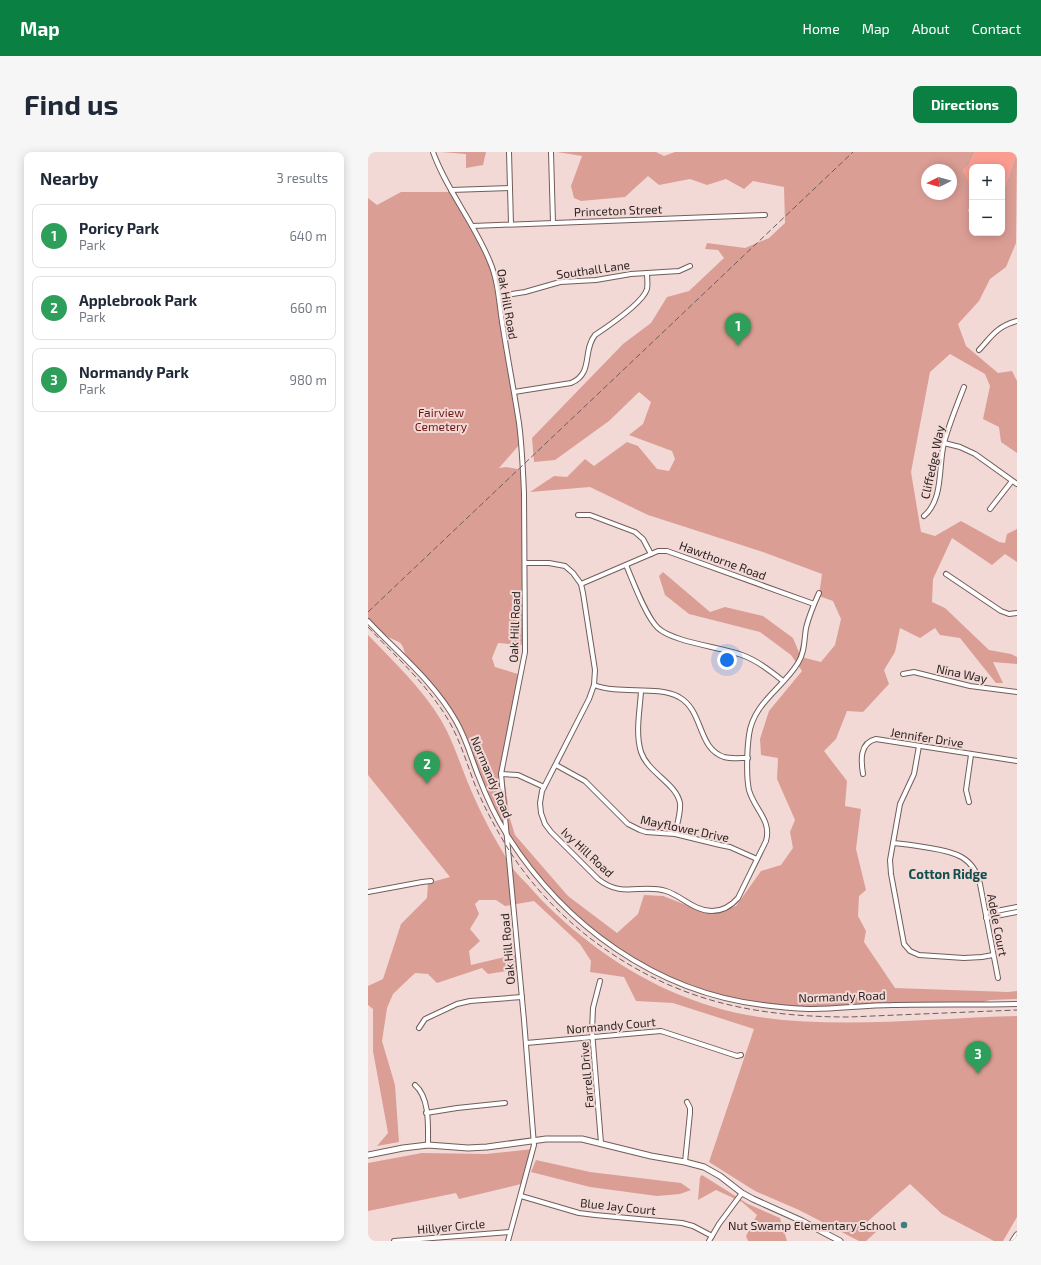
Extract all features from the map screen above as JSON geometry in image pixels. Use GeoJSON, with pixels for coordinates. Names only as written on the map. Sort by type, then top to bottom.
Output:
{"type":"FeatureCollection","features":[{"type":"Feature","properties":{"kind":"main road"},"geometry":{"type":"LineString","coordinates":[[368,1155],[428,1145],[468,1148],[534,1140],[577,1138],[651,1156],[685,1162],[710,1170],[729,1182],[742,1193],[802,1221],[840,1241]]}},
{"type":"Feature","properties":{"kind":"main road"},"geometry":{"type":"LineString","coordinates":[[1013,1241],[1017,1235]]}},
{"type":"Feature","properties":{"kind":"street","name":"Oak Hill Road"},"geometry":{"type":"LineString","coordinates":[[433,152],[451,190],[491,263],[499,296],[501,319],[519,425],[524,493],[525,652],[501,774],[501,790],[522,997],[534,1140],[508,1241]]}},
{"type":"Feature","properties":{"kind":"street"},"geometry":{"type":"LineString","coordinates":[[509,152],[511,224]]}},
{"type":"Feature","properties":{"kind":"street"},"geometry":{"type":"LineString","coordinates":[[551,152],[553,223]]}},
{"type":"Feature","properties":{"kind":"street"},"geometry":{"type":"LineString","coordinates":[[451,190],[510,188]]}},
{"type":"Feature","properties":{"kind":"street","name":"Princeton Street"},"geometry":{"type":"LineString","coordinates":[[472,226],[765,215]]}},
{"type":"Feature","properties":{"kind":"street","name":"Southall Lane"},"geometry":{"type":"LineString","coordinates":[[499,296],[525,292],[560,282],[596,280],[631,274],[679,271],[690,266]]}},
{"type":"Feature","properties":{"kind":"street"},"geometry":{"type":"LineString","coordinates":[[514,392],[571,383],[578,379],[583,374],[585,369],[592,338],[594,335],[619,319],[643,296],[647,289],[647,273]]}},
{"type":"Feature","properties":{"kind":"street"},"geometry":{"type":"LineString","coordinates":[[979,350],[998,329],[1017,321]]}},
{"type":"Feature","properties":{"kind":"street","name":"Cliffedge Way"},"geometry":{"type":"LineString","coordinates":[[924,516],[930,510],[935,500],[944,443],[964,387]]}},
{"type":"Feature","properties":{"kind":"street"},"geometry":{"type":"LineString","coordinates":[[944,443],[975,454],[1017,484]]}},
{"type":"Feature","properties":{"kind":"street"},"geometry":{"type":"LineString","coordinates":[[990,509],[1012,481]]}},
{"type":"Feature","properties":{"kind":"street"},"geometry":{"type":"LineString","coordinates":[[578,515],[590,515],[635,532],[643,539],[651,554]]}},
{"type":"Feature","properties":{"kind":"street","name":"Hawthorne Road"},"geometry":{"type":"LineString","coordinates":[[581,584],[661,551],[671,552],[814,604]]}},
{"type":"Feature","properties":{"kind":"street","name":"Ivy Hill Road"},"geometry":{"type":"LineString","coordinates":[[525,563],[549,563],[565,566],[573,573],[581,584],[594,664],[594,685],[590,699],[544,787],[541,796],[540,808],[543,819],[548,828],[598,878],[615,888],[628,890],[662,890],[671,893],[701,909],[709,911],[718,910],[733,904],[738,898],[766,841],[767,830],[764,818],[749,791],[749,735],[754,717],[764,701],[793,670],[802,657],[806,627],[818,593]]}},
{"type":"Feature","properties":{"kind":"street"},"geometry":{"type":"LineString","coordinates":[[626,565],[649,616],[663,632],[674,637],[742,655],[754,661],[783,681]]}},
{"type":"Feature","properties":{"kind":"street"},"geometry":{"type":"LineString","coordinates":[[946,574],[1001,611],[1009,614],[1017,613]]}},
{"type":"Feature","properties":{"kind":"street","name":"Normandy Road"},"geometry":{"type":"LineString","coordinates":[[368,621],[420,673],[448,708],[461,730],[486,796],[506,834],[542,883],[557,900],[589,929],[607,943],[644,966],[666,977],[703,991],[755,1004],[812,1009],[891,1005],[1017,1004]]}},
{"type":"Feature","properties":{"kind":"street","name":"Nina Way"},"geometry":{"type":"LineString","coordinates":[[903,674],[914,672],[970,686],[1017,692]]}},
{"type":"Feature","properties":{"kind":"street"},"geometry":{"type":"LineString","coordinates":[[594,685],[617,690],[666,692],[681,698],[694,711],[705,740],[714,752],[726,757],[748,758]]}},
{"type":"Feature","properties":{"kind":"street"},"geometry":{"type":"LineString","coordinates":[[641,691],[639,744],[641,753],[645,761],[675,792],[679,800],[680,809],[675,834]]}},
{"type":"Feature","properties":{"kind":"street","name":"Jennifer Drive"},"geometry":{"type":"LineString","coordinates":[[863,774],[862,750],[870,741],[879,740],[1017,761]]}},
{"type":"Feature","properties":{"kind":"street"},"geometry":{"type":"LineString","coordinates":[[919,746],[914,774],[900,804],[890,860],[891,874],[903,939],[908,949],[919,955],[978,958],[993,955]]}},
{"type":"Feature","properties":{"kind":"street"},"geometry":{"type":"LineString","coordinates":[[968,802],[966,790],[971,755]]}},
{"type":"Feature","properties":{"kind":"street","name":"Mayflower Drive"},"geometry":{"type":"LineString","coordinates":[[556,765],[585,781],[625,821],[633,827],[646,832],[675,834],[730,847],[757,860]]}},
{"type":"Feature","properties":{"kind":"street"},"geometry":{"type":"LineString","coordinates":[[501,774],[518,775],[544,787]]}},
{"type":"Feature","properties":{"kind":"street","name":"Adele Court"},"geometry":{"type":"LineString","coordinates":[[893,843],[948,851],[964,858],[973,868],[978,877],[998,978]]}},
{"type":"Feature","properties":{"kind":"street"},"geometry":{"type":"LineString","coordinates":[[368,892],[431,881]]}},
{"type":"Feature","properties":{"kind":"street"},"geometry":{"type":"LineString","coordinates":[[986,916],[1017,908]]}},
{"type":"Feature","properties":{"kind":"street"},"geometry":{"type":"LineString","coordinates":[[986,916],[1017,912]]}},
{"type":"Feature","properties":{"kind":"street","name":"Farrell Drive"},"geometry":{"type":"LineString","coordinates":[[600,981],[593,1008],[592,1036],[601,1143]]}},
{"type":"Feature","properties":{"kind":"street"},"geometry":{"type":"LineString","coordinates":[[419,1028],[425,1019],[457,1004],[470,1001],[522,997]]}},
{"type":"Feature","properties":{"kind":"street","name":"Normandy Court"},"geometry":{"type":"LineString","coordinates":[[526,1043],[661,1031],[741,1056]]}},
{"type":"Feature","properties":{"kind":"street"},"geometry":{"type":"LineString","coordinates":[[415,1085],[422,1093],[426,1113],[428,1145]]}},
{"type":"Feature","properties":{"kind":"street"},"geometry":{"type":"LineString","coordinates":[[685,1162],[690,1113],[690,1108],[687,1102]]}},
{"type":"Feature","properties":{"kind":"street"},"geometry":{"type":"LineString","coordinates":[[426,1113],[506,1103]]}},
{"type":"Feature","properties":{"kind":"street"},"geometry":{"type":"LineString","coordinates":[[709,1241],[742,1193]]}},
{"type":"Feature","properties":{"kind":"street","name":"Blue Jay Court"},"geometry":{"type":"LineString","coordinates":[[520,1196],[587,1214],[682,1223],[693,1226],[712,1236]]}},
{"type":"Feature","properties":{"kind":"street","name":"Hillyer Circle"},"geometry":{"type":"LineString","coordinates":[[394,1241],[510,1232]]}},
{"type":"Feature","properties":{"kind":"green space"},"geometry":{"type":"Polygon","coordinates":[[[441,152],[486,152],[483,165],[466,168],[466,154],[441,152]]]}},
{"type":"Feature","properties":{"kind":"green space","name":"Fairview Cemetery"},"geometry":{"type":"Polygon","coordinates":[[[557,152],[656,152],[664,156],[675,152],[975,152],[969,165],[963,170],[969,181],[969,236],[1005,236],[1005,186],[1017,152],[1016,243],[1006,267],[990,279],[979,301],[958,324],[966,346],[998,373],[1012,371],[1017,381],[1017,453],[1001,442],[999,427],[983,419],[990,386],[985,374],[950,354],[930,372],[911,472],[921,532],[935,536],[961,521],[999,542],[1005,543],[1007,534],[1017,529],[1017,562],[1005,554],[992,565],[952,538],[933,579],[932,602],[945,608],[989,650],[1011,654],[1017,657],[1017,664],[993,662],[1003,683],[996,683],[960,638],[940,635],[935,628],[920,638],[900,628],[895,652],[884,670],[889,684],[863,712],[847,711],[836,739],[824,751],[847,781],[845,806],[861,809],[856,849],[866,890],[859,896],[858,916],[866,931],[864,942],[895,988],[1008,992],[1017,991],[1017,999],[990,1000],[983,1002],[896,1003],[818,1007],[798,1007],[762,1003],[737,999],[688,984],[642,963],[619,950],[598,935],[570,910],[542,882],[530,867],[518,851],[496,812],[466,739],[444,700],[405,654],[402,645],[383,633],[368,619],[368,198],[377,205],[401,192],[452,192],[490,261],[520,444],[499,468],[506,467],[523,470],[525,645],[498,643],[492,658],[495,667],[521,675],[502,763],[510,819],[515,835],[568,896],[617,933],[638,914],[644,895],[663,896],[707,913],[736,906],[761,871],[781,865],[793,848],[790,832],[795,820],[777,779],[778,758],[761,755],[760,739],[769,711],[802,671],[791,655],[760,632],[689,614],[665,595],[659,576],[663,572],[710,612],[725,607],[763,616],[793,638],[801,657],[821,662],[835,645],[841,619],[833,601],[819,596],[822,574],[763,552],[648,515],[590,487],[530,492],[554,476],[567,477],[585,459],[594,466],[627,442],[638,446],[657,469],[669,471],[675,459],[672,451],[629,435],[643,424],[651,402],[639,392],[609,421],[555,460],[534,462],[532,438],[623,344],[651,323],[667,297],[689,291],[724,258],[718,250],[705,249],[707,243],[745,248],[769,238],[785,223],[784,187],[753,181],[744,189],[726,179],[707,185],[690,179],[659,185],[648,176],[625,197],[581,201],[574,198],[571,186],[582,156],[557,152]]]}},
{"type":"Feature","properties":{"kind":"green space"},"geometry":{"type":"Polygon","coordinates":[[[368,635],[416,686],[441,720],[483,816],[514,870],[542,900],[589,942],[608,956],[648,980],[713,1007],[759,1017],[823,1022],[888,1022],[1017,1016],[1017,1217],[1003,1241],[994,1241],[942,1214],[910,1184],[867,1222],[876,1232],[866,1241],[859,1241],[799,1210],[755,1191],[709,1162],[754,1029],[673,1003],[636,1001],[624,977],[590,972],[591,961],[580,944],[534,901],[505,906],[496,900],[479,900],[475,904],[479,914],[470,929],[480,941],[469,951],[471,965],[518,954],[519,969],[488,974],[482,968],[437,983],[428,974],[415,973],[393,994],[387,1008],[382,1041],[395,1085],[399,1142],[377,1146],[388,1133],[373,1051],[373,1009],[368,1005],[368,986],[383,979],[401,924],[427,898],[428,883],[450,877],[368,775],[368,635]]]}},
{"type":"Feature","properties":{"kind":"green space"},"geometry":{"type":"Polygon","coordinates":[[[533,1149],[521,1184],[459,1199],[456,1193],[368,1211],[368,1163],[422,1153],[486,1154],[533,1149]]]}},
{"type":"Feature","properties":{"kind":"green space"},"geometry":{"type":"Polygon","coordinates":[[[536,1160],[590,1172],[681,1183],[691,1190],[680,1194],[657,1196],[590,1187],[531,1172],[536,1160]]]}},
{"type":"Feature","properties":{"kind":"green space"},"geometry":{"type":"Polygon","coordinates":[[[702,1175],[748,1204],[780,1218],[787,1241],[748,1241],[746,1236],[757,1215],[742,1202],[716,1190],[698,1200],[700,1177],[702,1175]]]}},
{"type":"Feature","properties":{"kind":"shaded area"},"geometry":{"type":"Polygon","coordinates":[[[975,152],[1017,152],[1005,186],[1005,164],[969,164],[975,152]]]}},
{"type":"Feature","properties":{"kind":"shaded area"},"geometry":{"type":"Polygon","coordinates":[[[969,165],[969,183],[963,170],[969,165]]]}},
{"type":"Feature","properties":{"kind":"railway"},"geometry":{"type":"LineString","coordinates":[[368,612],[853,152]]}},
{"type":"Feature","properties":{"kind":"railway"},"geometry":{"type":"LineString","coordinates":[[368,627],[412,673],[442,710],[457,738],[486,809],[507,847],[524,872],[543,895],[565,917],[588,937],[613,955],[667,984],[695,995],[732,1006],[790,1015],[849,1017],[1017,1010]]}},
{"type":"Feature","properties":{"kind":"place","name":"Poricy Park"},"geometry":{"type":"Point","coordinates":[738,346]}},
{"type":"Feature","properties":{"kind":"place","name":"Applebrook Park"},"geometry":{"type":"Point","coordinates":[427,784]}},
{"type":"Feature","properties":{"kind":"place","name":"Normandy Park"},"geometry":{"type":"Point","coordinates":[978,1074]}},
{"type":"Feature","properties":{"kind":"place","name":"Nut Swamp Elementary School"},"geometry":{"type":"Point","coordinates":[904,1225]}},
{"type":"Feature","properties":{"kind":"district","name":"Cotton Ridge"},"geometry":{"type":"Point","coordinates":[948,874]}}]}
